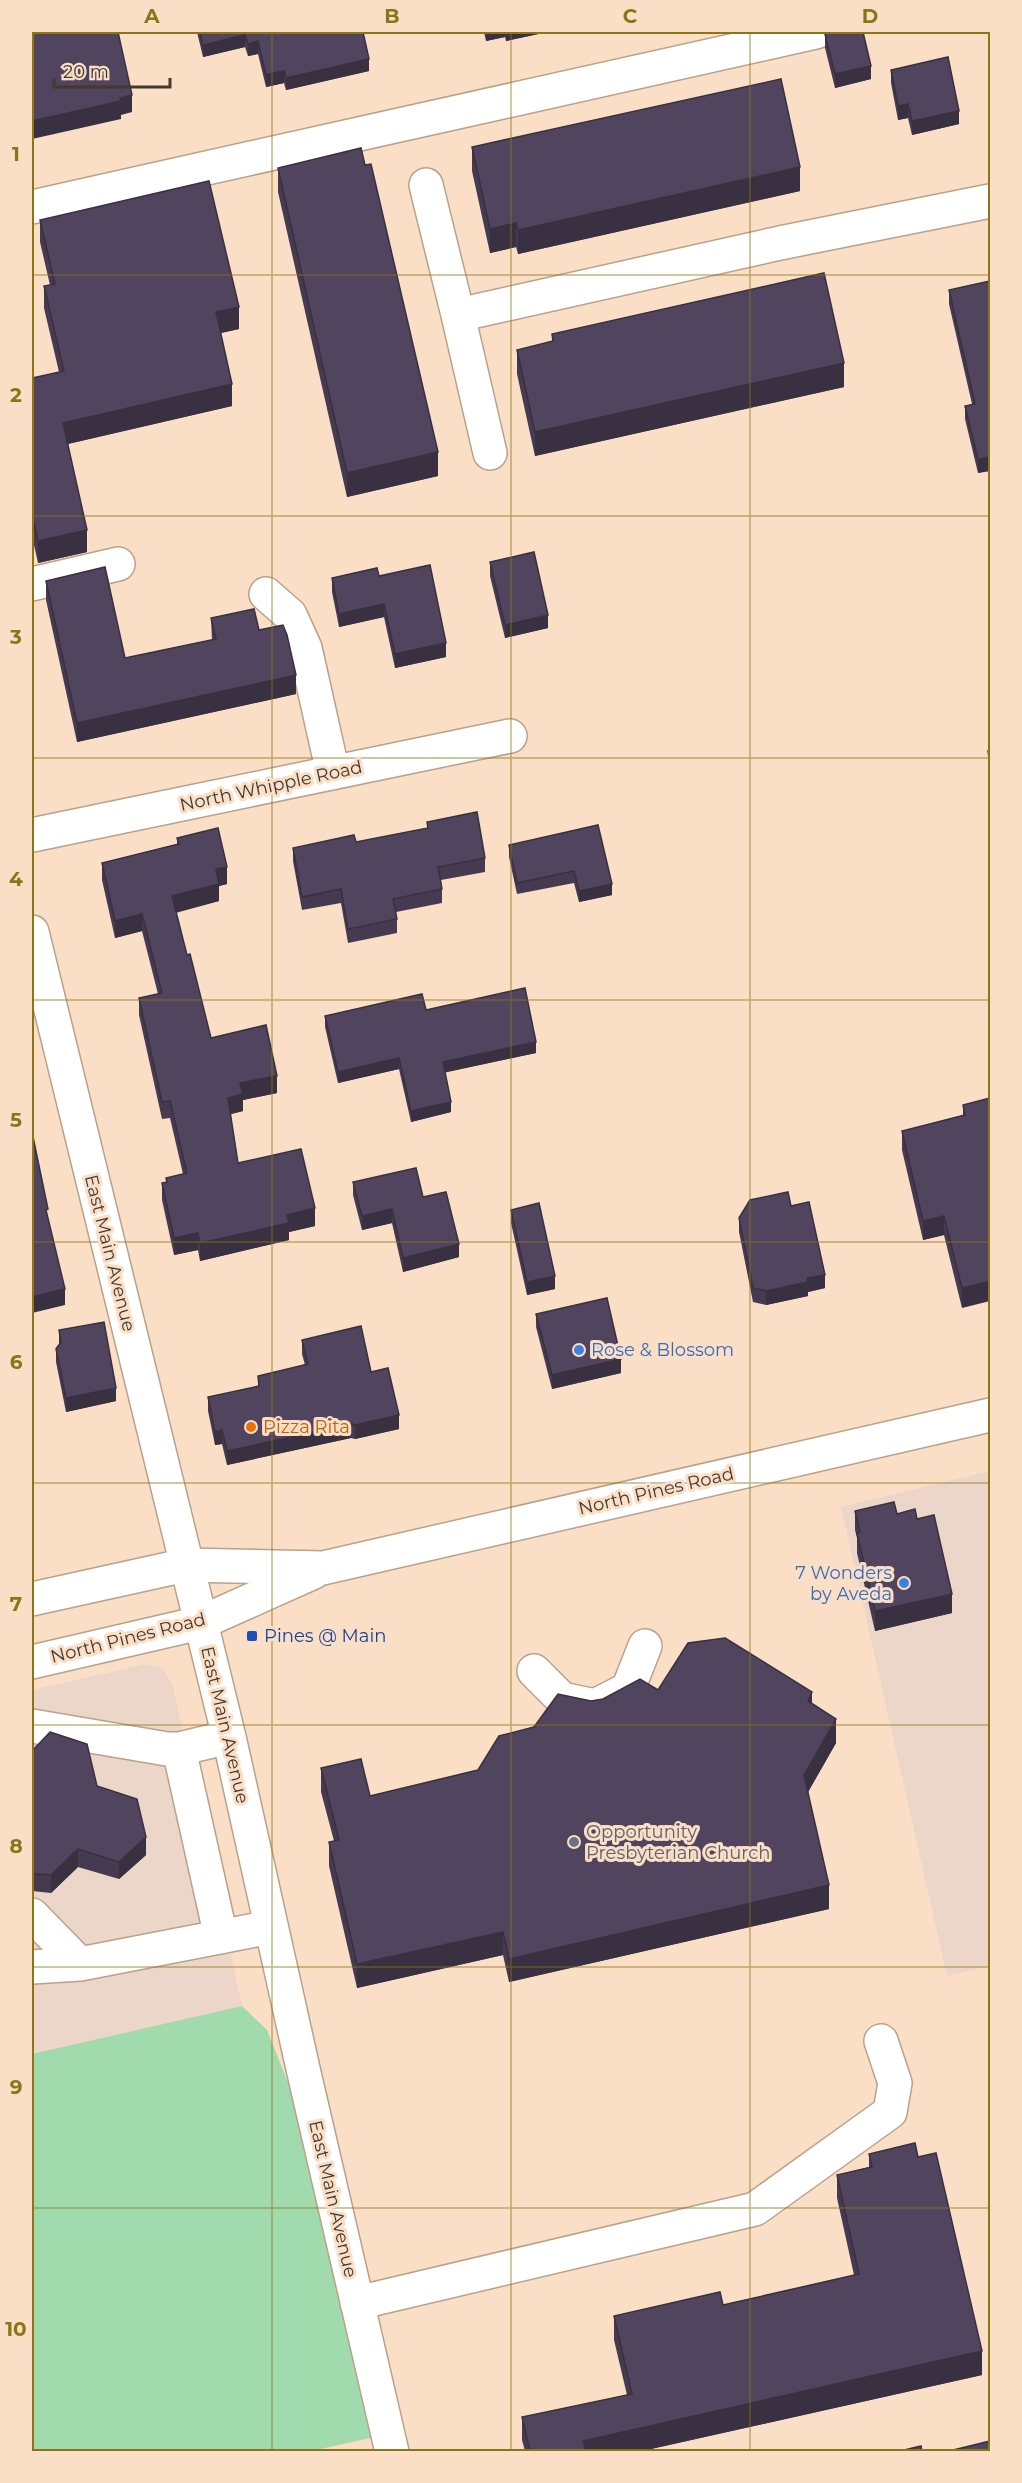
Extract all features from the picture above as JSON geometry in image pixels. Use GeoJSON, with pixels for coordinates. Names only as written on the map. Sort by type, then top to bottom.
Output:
{"type":"FeatureCollection","features":[{"type":"Feature","properties":{"kind":"street"},"geometry":{"type":"LineString","coordinates":[[32,207],[816,32]]}},
{"type":"Feature","properties":{"kind":"street"},"geometry":{"type":"LineString","coordinates":[[426,185],[490,453]]}},
{"type":"Feature","properties":{"kind":"street"},"geometry":{"type":"LineString","coordinates":[[458,315],[780,243],[990,201]]}},
{"type":"Feature","properties":{"kind":"street"},"geometry":{"type":"LineString","coordinates":[[32,584],[118,564]]}},
{"type":"Feature","properties":{"kind":"street"},"geometry":{"type":"LineString","coordinates":[[266,594],[290,615],[305,648],[333,773]]}},
{"type":"Feature","properties":{"kind":"street","name":"North Whipple Road"},"geometry":{"type":"LineString","coordinates":[[32,836],[510,736]]}},
{"type":"Feature","properties":{"kind":"street","name":"East Main Avenue"},"geometry":{"type":"LineString","coordinates":[[32,932],[229,1737],[392,2451]]}},
{"type":"Feature","properties":{"kind":"street","name":"North Pines Road"},"geometry":{"type":"LineString","coordinates":[[32,1662],[201,1623],[322,1568],[990,1415]]}},
{"type":"Feature","properties":{"kind":"street","name":"North Pines Road"},"geometry":{"type":"LineString","coordinates":[[32,1599],[186,1565],[322,1568]]}},
{"type":"Feature","properties":{"kind":"street"},"geometry":{"type":"LineString","coordinates":[[534,1671],[562,1699],[595,1706],[628,1689],[645,1646]]}},
{"type":"Feature","properties":{"kind":"street"},"geometry":{"type":"LineString","coordinates":[[32,1726],[167,1749],[179,1749],[229,1737]]}},
{"type":"Feature","properties":{"kind":"street"},"geometry":{"type":"LineString","coordinates":[[179,1749],[221,1937]]}},
{"type":"Feature","properties":{"kind":"street"},"geometry":{"type":"LineString","coordinates":[[32,1915],[80,1964]]}},
{"type":"Feature","properties":{"kind":"street"},"geometry":{"type":"LineString","coordinates":[[32,1967],[80,1964],[271,1927]]}},
{"type":"Feature","properties":{"kind":"street"},"geometry":{"type":"LineString","coordinates":[[357,2303],[755,2209],[890,2112],[895,2083],[882,2041]]}},
{"type":"Feature","properties":{"kind":"shaded area"},"geometry":{"type":"Polygon","coordinates":[[[990,1471],[990,1966],[947,1976],[841,1507],[990,1471]]]}},
{"type":"Feature","properties":{"kind":"shaded area"},"geometry":{"type":"Polygon","coordinates":[[[146,1664],[163,1669],[173,1686],[242,2006],[32,2054],[32,1690],[146,1664]]]}},
{"type":"Feature","properties":{"kind":"green space"},"geometry":{"type":"Polygon","coordinates":[[[242,2006],[267,2030],[298,2108],[379,2436],[307,2452],[32,2451],[32,2054],[242,2006]]]}},
{"type":"Feature","properties":{"kind":"building"},"geometry":{"type":"Polygon","coordinates":[[[32,32],[118,32],[132,95],[120,98],[121,101],[32,121],[32,32]]]}},
{"type":"Feature","properties":{"kind":"building"},"geometry":{"type":"Polygon","coordinates":[[[200,32],[363,32],[369,59],[286,78],[284,71],[266,75],[258,41],[248,44],[245,35],[203,45],[200,32]]]}},
{"type":"Feature","properties":{"kind":"building"},"geometry":{"type":"Polygon","coordinates":[[[828,32],[863,32],[871,66],[835,74],[825,34],[828,32]]]}},
{"type":"Feature","properties":{"kind":"building"},"geometry":{"type":"Polygon","coordinates":[[[948,57],[959,111],[912,121],[908,104],[898,106],[891,70],[948,57]]]}},
{"type":"Feature","properties":{"kind":"building"},"geometry":{"type":"Polygon","coordinates":[[[781,79],[800,167],[518,230],[516,223],[490,229],[472,147],[781,79]]]}},
{"type":"Feature","properties":{"kind":"building"},"geometry":{"type":"Polygon","coordinates":[[[361,148],[365,165],[371,164],[438,452],[347,473],[278,168],[361,148]]]}},
{"type":"Feature","properties":{"kind":"building"},"geometry":{"type":"Polygon","coordinates":[[[209,181],[239,307],[216,312],[232,384],[63,423],[87,530],[38,541],[32,514],[32,378],[64,371],[44,286],[55,284],[40,220],[209,181]]]}},
{"type":"Feature","properties":{"kind":"building"},"geometry":{"type":"Polygon","coordinates":[[[824,273],[844,363],[535,432],[517,350],[553,341],[552,334],[824,273]]]}},
{"type":"Feature","properties":{"kind":"building"},"geometry":{"type":"Polygon","coordinates":[[[990,281],[990,463],[989,457],[978,460],[965,406],[975,404],[949,290],[990,281]]]}},
{"type":"Feature","properties":{"kind":"building"},"geometry":{"type":"Polygon","coordinates":[[[534,552],[548,615],[505,625],[490,562],[534,552]]]}},
{"type":"Feature","properties":{"kind":"building"},"geometry":{"type":"Polygon","coordinates":[[[430,565],[446,643],[395,654],[384,604],[339,614],[332,578],[377,568],[379,576],[430,565]]]}},
{"type":"Feature","properties":{"kind":"building"},"geometry":{"type":"Polygon","coordinates":[[[105,567],[125,658],[216,639],[211,618],[254,609],[259,630],[283,625],[296,675],[77,723],[46,581],[105,567]]]}},
{"type":"Feature","properties":{"kind":"building"},"geometry":{"type":"Polygon","coordinates":[[[477,812],[485,858],[438,867],[442,889],[393,899],[397,919],[348,929],[341,889],[302,897],[293,848],[354,835],[356,842],[428,828],[427,822],[477,812]]]}},
{"type":"Feature","properties":{"kind":"building"},"geometry":{"type":"Polygon","coordinates":[[[598,825],[612,884],[579,891],[574,871],[517,883],[509,845],[598,825]]]}},
{"type":"Feature","properties":{"kind":"building"},"geometry":{"type":"Polygon","coordinates":[[[218,828],[227,867],[216,869],[219,884],[172,896],[187,955],[190,954],[211,1038],[266,1025],[277,1076],[240,1083],[243,1094],[228,1098],[238,1163],[301,1149],[315,1208],[287,1215],[289,1223],[200,1243],[198,1233],[174,1238],[162,1183],[167,1182],[166,1178],[187,1173],[170,1101],[162,1102],[139,998],[162,993],[142,914],[115,921],[102,863],[179,844],[177,838],[218,828]]]}},
{"type":"Feature","properties":{"kind":"building"},"geometry":{"type":"Polygon","coordinates":[[[525,988],[536,1042],[443,1062],[451,1102],[411,1111],[399,1058],[338,1072],[325,1016],[422,994],[426,1010],[525,988]]]}},
{"type":"Feature","properties":{"kind":"building"},"geometry":{"type":"Polygon","coordinates":[[[990,1098],[990,1281],[962,1288],[944,1216],[923,1221],[902,1131],[965,1115],[963,1105],[990,1098]]]}},
{"type":"Feature","properties":{"kind":"building"},"geometry":{"type":"Polygon","coordinates":[[[32,1132],[48,1209],[46,1210],[65,1289],[32,1297],[32,1132]]]}},
{"type":"Feature","properties":{"kind":"building"},"geometry":{"type":"Polygon","coordinates":[[[416,1168],[423,1197],[446,1192],[459,1244],[403,1258],[392,1209],[362,1216],[353,1182],[416,1168]]]}},
{"type":"Feature","properties":{"kind":"building"},"geometry":{"type":"Polygon","coordinates":[[[788,1192],[791,1206],[809,1202],[825,1275],[807,1278],[808,1282],[766,1291],[753,1288],[739,1218],[750,1200],[788,1192]]]}},
{"type":"Feature","properties":{"kind":"building"},"geometry":{"type":"Polygon","coordinates":[[[539,1203],[555,1276],[527,1282],[511,1210],[539,1203]]]}},
{"type":"Feature","properties":{"kind":"building","name":"Rose & Blossom"},"geometry":{"type":"Polygon","coordinates":[[[607,1298],[621,1359],[552,1375],[536,1314],[607,1298]]]}},
{"type":"Feature","properties":{"kind":"building"},"geometry":{"type":"Polygon","coordinates":[[[104,1322],[116,1388],[66,1398],[56,1349],[61,1342],[59,1330],[104,1322]]]}},
{"type":"Feature","properties":{"kind":"building"},"geometry":{"type":"Polygon","coordinates":[[[361,1326],[371,1372],[388,1368],[399,1415],[227,1451],[222,1430],[215,1432],[208,1397],[259,1386],[258,1376],[308,1364],[302,1340],[361,1326]]]}},
{"type":"Feature","properties":{"kind":"building","name":"7 Wonders by Aveda"},"geometry":{"type":"Polygon","coordinates":[[[894,1502],[897,1514],[915,1509],[917,1519],[934,1515],[952,1594],[875,1611],[857,1533],[860,1532],[855,1511],[894,1502]]]}},
{"type":"Feature","properties":{"kind":"building","name":"Opportunity Presbyterian Church"},"geometry":{"type":"Polygon","coordinates":[[[725,1638],[812,1692],[808,1701],[836,1719],[804,1775],[829,1885],[509,1959],[503,1932],[357,1964],[329,1842],[339,1840],[321,1768],[361,1759],[370,1796],[478,1770],[499,1736],[534,1727],[558,1694],[591,1701],[603,1699],[640,1679],[658,1690],[688,1643],[725,1638]]]}},
{"type":"Feature","properties":{"kind":"building"},"geometry":{"type":"Polygon","coordinates":[[[50,1732],[87,1744],[97,1786],[137,1799],[146,1837],[119,1862],[78,1849],[51,1875],[32,1874],[32,1751],[50,1732]]]}},
{"type":"Feature","properties":{"kind":"building"},"geometry":{"type":"Polygon","coordinates":[[[915,2143],[918,2157],[936,2153],[982,2351],[583,2441],[586,2451],[530,2451],[522,2417],[632,2394],[614,2316],[720,2292],[723,2305],[859,2274],[837,2175],[872,2167],[869,2154],[915,2143]]]}},
{"type":"Feature","properties":{"kind":"building"},"geometry":{"type":"Polygon","coordinates":[[[990,2441],[990,2451],[949,2451],[990,2441]]]}},
{"type":"Feature","properties":{"kind":"building"},"geometry":{"type":"Polygon","coordinates":[[[921,2446],[922,2451],[900,2451],[921,2446]]]}},
{"type":"Feature","properties":{"kind":"place","name":"Rose & Blossom"},"geometry":{"type":"Point","coordinates":[579,1350]}},
{"type":"Feature","properties":{"kind":"place","name":"Pizza Rita"},"geometry":{"type":"Point","coordinates":[251,1427]}},
{"type":"Feature","properties":{"kind":"place","name":"7 Wonders by Aveda"},"geometry":{"type":"Point","coordinates":[904,1583]}},
{"type":"Feature","properties":{"kind":"place","name":"Pines @ Main"},"geometry":{"type":"Point","coordinates":[252,1636]}},
{"type":"Feature","properties":{"kind":"place","name":"Opportunity Presbyterian Church"},"geometry":{"type":"Point","coordinates":[574,1842]}}]}
